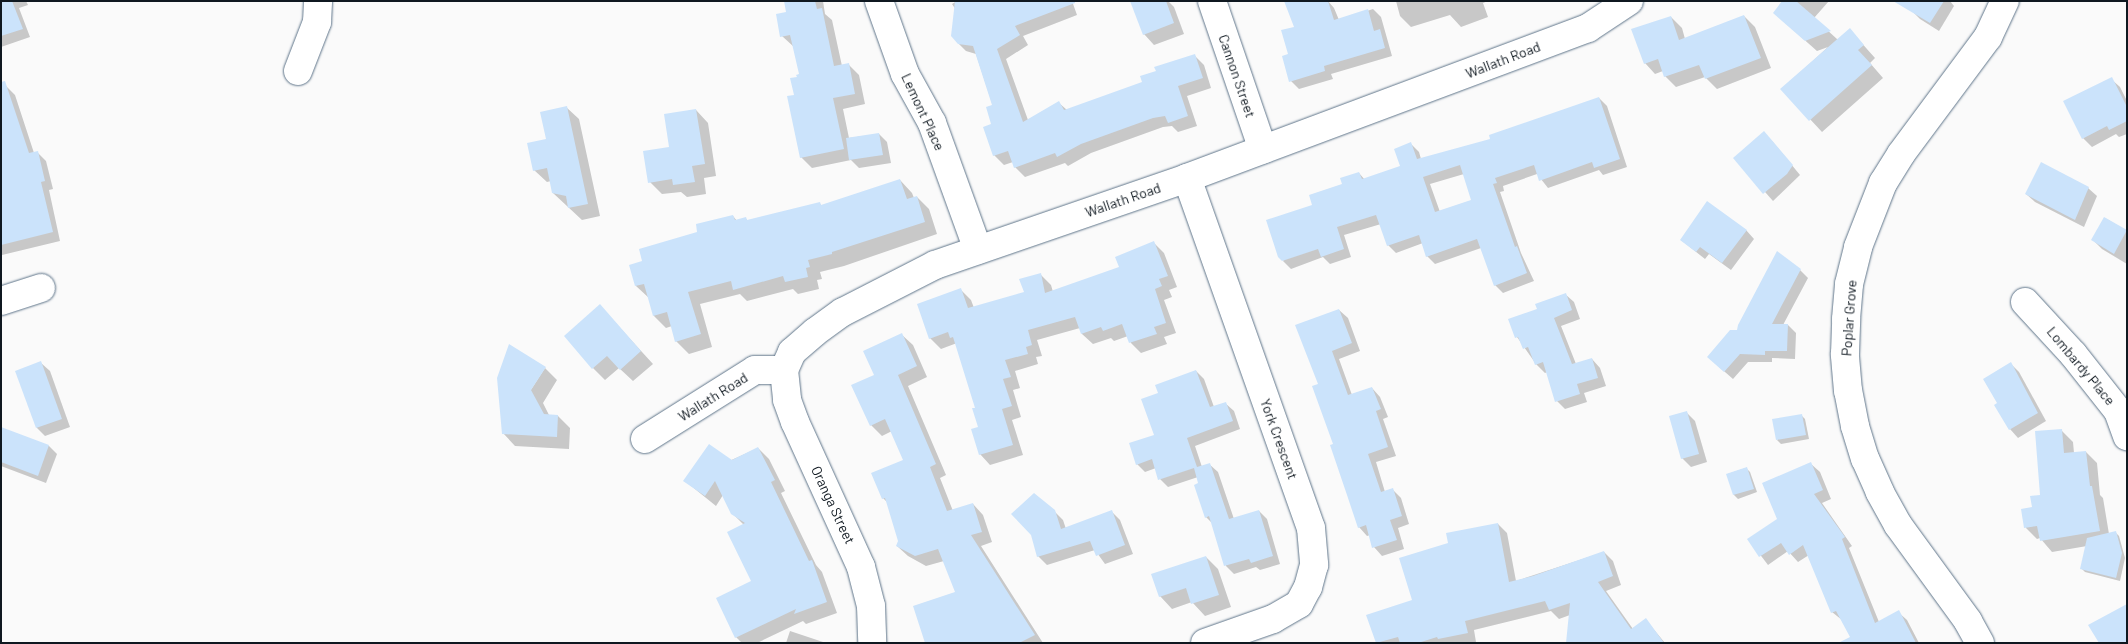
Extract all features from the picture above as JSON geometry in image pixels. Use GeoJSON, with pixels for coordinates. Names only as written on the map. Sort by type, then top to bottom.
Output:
{"type":"FeatureCollection","features":[{"type":"Feature","properties":{"kind":"street"},"geometry":{"type":"LineString","coordinates":[[298,71],[317,22],[318,1]]}},
{"type":"Feature","properties":{"kind":"street","name":"Lemont Place"},"geometry":{"type":"LineString","coordinates":[[879,1],[905,74],[932,124],[978,250]]}},
{"type":"Feature","properties":{"kind":"street","name":"Cannon Street"},"geometry":{"type":"LineString","coordinates":[[1212,1],[1263,150]]}},
{"type":"Feature","properties":{"kind":"street","name":"Wallath Road"},"geometry":{"type":"LineString","coordinates":[[645,439],[756,370],[784,370],[792,352],[815,332],[843,312],[888,287],[935,265],[1187,178],[1588,28],[1629,1]]}},
{"type":"Feature","properties":{"kind":"street","name":"Poplar Grove"},"geometry":{"type":"LineString","coordinates":[[1980,643],[1968,621],[1898,525],[1865,459],[1855,426],[1848,391],[1845,354],[1846,328],[1849,284],[1858,248],[1883,183],[1911,140],[1988,37],[2005,1]]}},
{"type":"Feature","properties":{"kind":"street","name":"York Crescent"},"geometry":{"type":"LineString","coordinates":[[1187,178],[1311,528],[1314,565],[1308,587],[1299,604],[1273,619],[1205,643]]}},
{"type":"Feature","properties":{"kind":"street"},"geometry":{"type":"LineString","coordinates":[[1,300],[41,288]]}},
{"type":"Feature","properties":{"kind":"street","name":"Lombardy Place"},"geometry":{"type":"LineString","coordinates":[[2025,302],[2073,354],[2118,411],[2127,436]]}},
{"type":"Feature","properties":{"kind":"street","name":"Oranga Street"},"geometry":{"type":"LineString","coordinates":[[784,370],[786,400],[861,567],[871,606],[872,643]]}},
{"type":"Feature","properties":{"kind":"building"},"geometry":{"type":"Polygon","coordinates":[[[1,1],[12,1],[23,29],[1,36],[1,1]]]}},
{"type":"Feature","properties":{"kind":"building"},"geometry":{"type":"Polygon","coordinates":[[[784,1],[815,1],[817,9],[822,8],[834,66],[849,63],[855,94],[833,98],[844,149],[800,158],[787,96],[794,95],[790,78],[797,77],[796,75],[799,74],[790,35],[780,37],[776,14],[786,12],[784,1]]]}},
{"type":"Feature","properties":{"kind":"building"},"geometry":{"type":"Polygon","coordinates":[[[955,1],[1075,1],[1075,3],[1015,26],[1020,35],[997,49],[1023,122],[1059,101],[1064,110],[1142,82],[1140,76],[1156,71],[1154,67],[1195,54],[1203,78],[1178,86],[1188,116],[1168,123],[1165,116],[1153,118],[1081,144],[1057,157],[1055,153],[1014,168],[1008,151],[993,156],[983,127],[991,124],[986,107],[992,105],[973,46],[958,44],[951,36],[955,1]]]}},
{"type":"Feature","properties":{"kind":"building"},"geometry":{"type":"Polygon","coordinates":[[[1130,1],[1166,1],[1174,23],[1143,35],[1130,1]]]}},
{"type":"Feature","properties":{"kind":"building"},"geometry":{"type":"Polygon","coordinates":[[[1284,1],[1328,1],[1334,20],[1368,9],[1374,31],[1380,29],[1385,48],[1324,66],[1325,71],[1289,82],[1282,56],[1288,54],[1281,30],[1294,27],[1284,1]]]}},
{"type":"Feature","properties":{"kind":"building"},"geometry":{"type":"Polygon","coordinates":[[[1782,1],[1796,1],[1831,31],[1805,41],[1773,13],[1782,1]]]}},
{"type":"Feature","properties":{"kind":"building"},"geometry":{"type":"Polygon","coordinates":[[[1893,1],[1944,1],[1930,23],[1893,1]]]}},
{"type":"Feature","properties":{"kind":"building"},"geometry":{"type":"Polygon","coordinates":[[[1744,15],[1761,58],[1705,79],[1699,65],[1664,77],[1658,59],[1644,64],[1631,29],[1671,16],[1679,40],[1744,15]]]}},
{"type":"Feature","properties":{"kind":"building"},"geometry":{"type":"Polygon","coordinates":[[[1850,28],[1864,45],[1858,50],[1872,65],[1809,121],[1780,89],[1850,28]]]}},
{"type":"Feature","properties":{"kind":"building"},"geometry":{"type":"Polygon","coordinates":[[[2112,77],[2127,107],[2127,121],[2109,130],[2107,126],[2082,139],[2063,101],[2112,77]]]}},
{"type":"Feature","properties":{"kind":"building"},"geometry":{"type":"Polygon","coordinates":[[[5,81],[29,153],[38,151],[45,181],[41,182],[53,232],[1,245],[1,82],[5,81]]]}},
{"type":"Feature","properties":{"kind":"building"},"geometry":{"type":"Polygon","coordinates":[[[1599,97],[1620,159],[1594,168],[1592,162],[1539,181],[1534,165],[1495,178],[1497,183],[1493,184],[1515,247],[1517,246],[1527,273],[1494,286],[1477,239],[1426,257],[1419,235],[1387,246],[1376,215],[1337,227],[1344,249],[1321,257],[1318,249],[1282,261],[1278,257],[1266,220],[1312,205],[1309,195],[1342,184],[1340,178],[1359,172],[1362,179],[1400,166],[1394,149],[1411,142],[1417,159],[1490,139],[1489,135],[1599,97]],[[1460,165],[1423,177],[1435,212],[1471,200],[1460,165]]]}},
{"type":"Feature","properties":{"kind":"building"},"geometry":{"type":"Polygon","coordinates":[[[567,106],[588,204],[568,208],[566,196],[552,193],[547,168],[533,171],[527,143],[546,139],[540,112],[567,106]]]}},
{"type":"Feature","properties":{"kind":"building"},"geometry":{"type":"Polygon","coordinates":[[[696,109],[705,164],[692,166],[695,182],[673,185],[672,179],[648,183],[643,151],[669,147],[664,114],[696,109]]]}},
{"type":"Feature","properties":{"kind":"building"},"geometry":{"type":"Polygon","coordinates":[[[1764,131],[1793,165],[1787,174],[1763,194],[1733,158],[1764,131]]]}},
{"type":"Feature","properties":{"kind":"building"},"geometry":{"type":"Polygon","coordinates":[[[879,133],[883,155],[849,160],[846,138],[879,133]]]}},
{"type":"Feature","properties":{"kind":"building"},"geometry":{"type":"Polygon","coordinates":[[[2041,162],[2089,187],[2075,220],[2025,194],[2041,162]]]}},
{"type":"Feature","properties":{"kind":"building"},"geometry":{"type":"Polygon","coordinates":[[[900,179],[907,199],[917,196],[925,222],[832,252],[832,254],[808,260],[810,267],[806,268],[808,277],[785,282],[783,276],[733,290],[731,281],[688,292],[701,334],[675,342],[667,312],[653,316],[644,284],[635,286],[629,265],[642,261],[639,249],[697,232],[696,224],[733,215],[735,220],[746,217],[747,220],[820,202],[821,205],[900,179]]]}},
{"type":"Feature","properties":{"kind":"building"},"geometry":{"type":"Polygon","coordinates":[[[1707,201],[1747,230],[1722,263],[1700,247],[1696,252],[1680,240],[1707,201]]]}},
{"type":"Feature","properties":{"kind":"building"},"geometry":{"type":"Polygon","coordinates":[[[2104,217],[2127,230],[2114,254],[2091,240],[2104,217]]]}},
{"type":"Feature","properties":{"kind":"building"},"geometry":{"type":"Polygon","coordinates":[[[1154,241],[1168,276],[1159,279],[1162,286],[1155,289],[1166,323],[1154,327],[1157,334],[1129,343],[1122,324],[1103,331],[1101,327],[1081,334],[1075,317],[1028,330],[1032,345],[1026,347],[1028,354],[1005,360],[1011,377],[1003,379],[1012,406],[1002,409],[1013,445],[979,455],[971,429],[978,427],[972,408],[975,408],[953,337],[950,338],[948,332],[929,339],[917,304],[961,288],[968,308],[1024,292],[1019,279],[1041,273],[1045,293],[1119,267],[1115,257],[1154,241]]]}},
{"type":"Feature","properties":{"kind":"building"},"geometry":{"type":"Polygon","coordinates":[[[1777,251],[1801,269],[1772,324],[1788,324],[1787,351],[1765,351],[1765,355],[1740,354],[1724,372],[1707,357],[1730,330],[1737,330],[1777,251]]]}},
{"type":"Feature","properties":{"kind":"building"},"geometry":{"type":"Polygon","coordinates":[[[1566,293],[1572,310],[1554,318],[1572,364],[1592,358],[1598,378],[1577,384],[1580,394],[1555,402],[1543,362],[1535,365],[1528,347],[1523,349],[1518,337],[1515,338],[1508,319],[1537,309],[1535,304],[1566,293]]]}},
{"type":"Feature","properties":{"kind":"building"},"geometry":{"type":"Polygon","coordinates":[[[600,304],[641,351],[620,370],[607,356],[592,369],[564,336],[600,304]]]}},
{"type":"Feature","properties":{"kind":"building"},"geometry":{"type":"Polygon","coordinates":[[[1339,309],[1352,343],[1332,351],[1348,395],[1372,387],[1381,409],[1376,411],[1388,447],[1368,454],[1381,492],[1393,488],[1402,516],[1390,520],[1397,540],[1372,548],[1366,525],[1358,528],[1330,445],[1333,444],[1312,386],[1318,384],[1295,325],[1339,309]]]}},
{"type":"Feature","properties":{"kind":"building"},"geometry":{"type":"Polygon","coordinates":[[[902,333],[917,366],[898,375],[936,464],[930,467],[947,511],[973,503],[982,532],[971,535],[1035,635],[1019,643],[925,643],[913,606],[955,592],[938,549],[915,556],[896,546],[898,541],[885,498],[882,499],[871,473],[903,460],[885,419],[870,426],[851,385],[874,375],[863,351],[902,333]]]}},
{"type":"Feature","properties":{"kind":"building"},"geometry":{"type":"Polygon","coordinates":[[[509,344],[546,367],[531,390],[544,414],[558,415],[557,437],[502,434],[497,378],[509,344]]]}},
{"type":"Feature","properties":{"kind":"building"},"geometry":{"type":"Polygon","coordinates":[[[41,361],[62,419],[36,428],[15,371],[41,361]]]}},
{"type":"Feature","properties":{"kind":"building"},"geometry":{"type":"Polygon","coordinates":[[[2011,362],[2038,413],[2009,430],[1994,405],[1997,403],[1983,379],[2011,362]]]}},
{"type":"Feature","properties":{"kind":"building"},"geometry":{"type":"Polygon","coordinates":[[[1196,370],[1210,407],[1226,402],[1233,421],[1187,438],[1197,467],[1210,463],[1229,519],[1259,510],[1273,556],[1251,563],[1249,559],[1224,566],[1209,516],[1205,518],[1194,485],[1198,483],[1194,468],[1158,480],[1152,459],[1136,465],[1129,443],[1154,435],[1141,399],[1158,393],[1155,385],[1196,370]]]}},
{"type":"Feature","properties":{"kind":"building"},"geometry":{"type":"Polygon","coordinates":[[[1687,411],[1699,454],[1681,459],[1669,416],[1687,411]]]}},
{"type":"Feature","properties":{"kind":"building"},"geometry":{"type":"Polygon","coordinates":[[[1802,414],[1806,435],[1776,440],[1772,419],[1802,414]]]}},
{"type":"Feature","properties":{"kind":"building"},"geometry":{"type":"Polygon","coordinates":[[[1,427],[49,445],[38,476],[1,462],[1,427]]]}},
{"type":"Feature","properties":{"kind":"building"},"geometry":{"type":"Polygon","coordinates":[[[2062,429],[2064,453],[2086,451],[2090,486],[2092,486],[2100,531],[2040,541],[2037,526],[2024,528],[2021,509],[2032,507],[2030,496],[2040,495],[2035,431],[2062,429]]]}},
{"type":"Feature","properties":{"kind":"building"},"geometry":{"type":"Polygon","coordinates":[[[709,444],[732,460],[758,447],[775,480],[771,482],[809,561],[812,560],[827,602],[794,614],[796,609],[735,638],[716,598],[751,581],[727,532],[745,523],[731,514],[715,481],[705,496],[683,481],[709,444]]]}},
{"type":"Feature","properties":{"kind":"building"},"geometry":{"type":"Polygon","coordinates":[[[1811,462],[1823,490],[1814,494],[1845,537],[1842,539],[1875,623],[1899,610],[1916,643],[1838,643],[1850,637],[1836,611],[1831,613],[1803,545],[1789,555],[1781,543],[1759,557],[1747,539],[1777,519],[1762,483],[1811,462]]]}},
{"type":"Feature","properties":{"kind":"building"},"geometry":{"type":"Polygon","coordinates":[[[1747,467],[1754,489],[1733,495],[1726,474],[1747,467]]]}},
{"type":"Feature","properties":{"kind":"building"},"geometry":{"type":"Polygon","coordinates":[[[1034,493],[1055,510],[1061,529],[1112,510],[1125,545],[1096,556],[1090,541],[1037,557],[1031,535],[1011,514],[1034,493]]]}},
{"type":"Feature","properties":{"kind":"building"},"geometry":{"type":"Polygon","coordinates":[[[1498,523],[1509,582],[1533,576],[1604,551],[1613,576],[1598,582],[1631,629],[1646,618],[1664,643],[1566,643],[1570,603],[1549,610],[1545,601],[1465,621],[1468,633],[1438,639],[1437,637],[1418,643],[1400,643],[1398,637],[1376,643],[1366,615],[1412,600],[1399,558],[1448,543],[1446,533],[1498,523]]]}},
{"type":"Feature","properties":{"kind":"building"},"geometry":{"type":"Polygon","coordinates":[[[2116,531],[2122,553],[2116,578],[2080,569],[2087,538],[2116,531]]]}},
{"type":"Feature","properties":{"kind":"building"},"geometry":{"type":"Polygon","coordinates":[[[1206,556],[1219,595],[1191,604],[1186,588],[1159,597],[1151,574],[1206,556]]]}},
{"type":"Feature","properties":{"kind":"building"},"geometry":{"type":"Polygon","coordinates":[[[2127,604],[2127,643],[2099,643],[2088,625],[2127,604]]]}}]}
